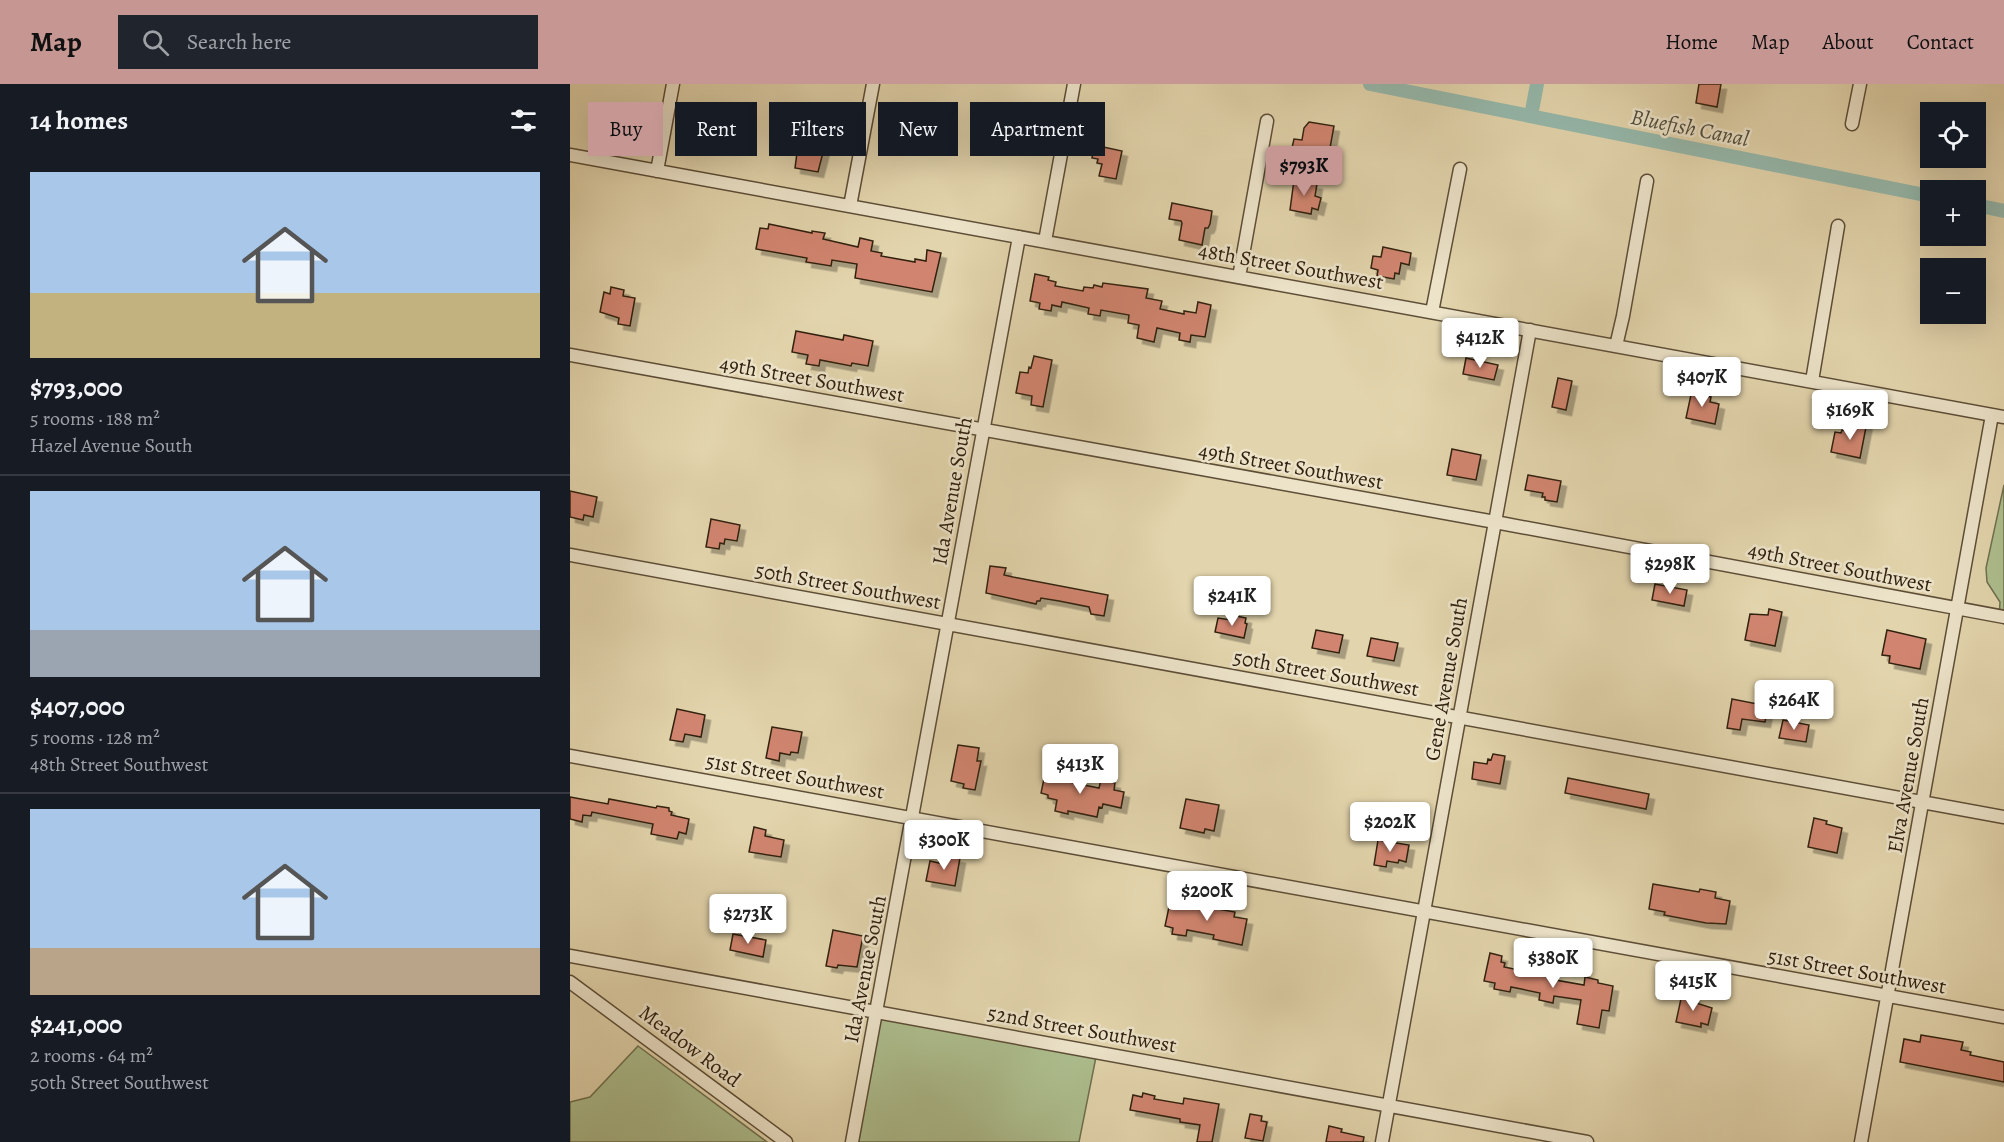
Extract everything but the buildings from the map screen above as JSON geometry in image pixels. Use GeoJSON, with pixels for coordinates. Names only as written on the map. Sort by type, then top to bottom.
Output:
{"type":"FeatureCollection","features":[{"type":"Feature","properties":{"kind":"street"},"geometry":{"type":"LineString","coordinates":[[657,171],[673,84]]}},
{"type":"Feature","properties":{"kind":"street"},"geometry":{"type":"LineString","coordinates":[[850,206],[873,84]]}},
{"type":"Feature","properties":{"kind":"street"},"geometry":{"type":"LineString","coordinates":[[1045,241],[1074,84]]}},
{"type":"Feature","properties":{"kind":"street"},"geometry":{"type":"LineString","coordinates":[[1852,124],[1860,84]]}},
{"type":"Feature","properties":{"kind":"street"},"geometry":{"type":"LineString","coordinates":[[1239,277],[1268,121]]}},
{"type":"Feature","properties":{"kind":"street","name":"48th Street Southwest"},"geometry":{"type":"LineString","coordinates":[[570,155],[1998,416]]}},
{"type":"Feature","properties":{"kind":"street"},"geometry":{"type":"LineString","coordinates":[[1432,312],[1460,169]]}},
{"type":"Feature","properties":{"kind":"street"},"geometry":{"type":"LineString","coordinates":[[1616,346],[1647,181]]}},
{"type":"Feature","properties":{"kind":"street"},"geometry":{"type":"LineString","coordinates":[[1812,381],[1838,226]]}},
{"type":"Feature","properties":{"kind":"street","name":"Ida Avenue South"},"geometry":{"type":"LineString","coordinates":[[852,1142],[1018,237]]}},
{"type":"Feature","properties":{"kind":"street","name":"Gene Avenue South"},"geometry":{"type":"LineString","coordinates":[[1382,1142],[1530,330]]}},
{"type":"Feature","properties":{"kind":"street","name":"49th Street Southwest"},"geometry":{"type":"LineString","coordinates":[[570,355],[1495,522],[2004,617]]}},
{"type":"Feature","properties":{"kind":"street","name":"Elva Avenue South"},"geometry":{"type":"LineString","coordinates":[[1861,1142],[1958,609],[1998,416]]}},
{"type":"Feature","properties":{"kind":"street","name":"50th Street Southwest"},"geometry":{"type":"LineString","coordinates":[[570,555],[2004,817]]}},
{"type":"Feature","properties":{"kind":"street","name":"51st Street Southwest"},"geometry":{"type":"LineString","coordinates":[[570,756],[2004,1017]]}},
{"type":"Feature","properties":{"kind":"street","name":"52nd Street Southwest"},"geometry":{"type":"LineString","coordinates":[[570,956],[1587,1142]]}},
{"type":"Feature","properties":{"kind":"street","name":"Meadow Road"},"geometry":{"type":"LineString","coordinates":[[570,982],[786,1142]]}},
{"type":"Feature","properties":{"kind":"green space"},"geometry":{"type":"Polygon","coordinates":[[[2004,485],[2004,624],[1999,619],[2000,602],[1987,582],[1986,568],[2004,485]]]}},
{"type":"Feature","properties":{"kind":"green space"},"geometry":{"type":"Polygon","coordinates":[[[882,1013],[1097,1052],[1079,1142],[855,1142],[882,1013]]]}},
{"type":"Feature","properties":{"kind":"green space"},"geometry":{"type":"Polygon","coordinates":[[[638,1046],[767,1142],[570,1142],[570,1102],[590,1097],[638,1046]]]}},
{"type":"Feature","properties":{"kind":"waterway","name":"Bluefish Canal"},"geometry":{"type":"LineString","coordinates":[[1370,84],[1920,194]]}},
{"type":"Feature","properties":{"kind":"waterway"},"geometry":{"type":"LineString","coordinates":[[1531,116],[1537,84]]}},
{"type":"Feature","properties":{"kind":"waterway","name":"Bluefish Canal"},"geometry":{"type":"LineString","coordinates":[[1986,207],[2004,211]]}}]}
